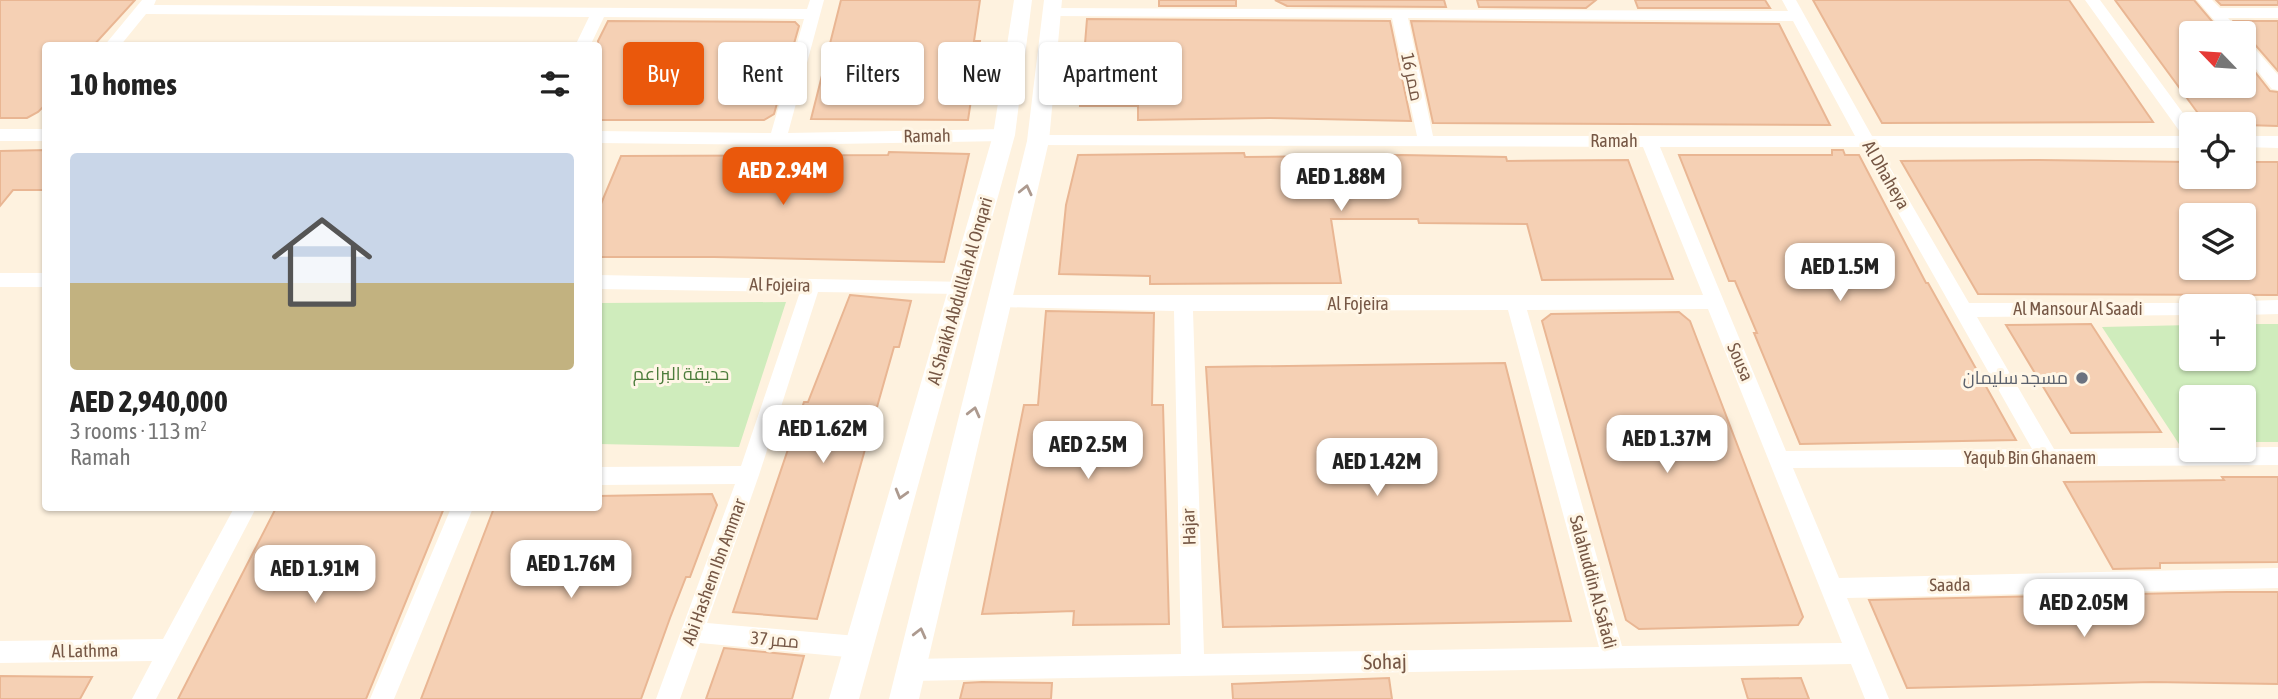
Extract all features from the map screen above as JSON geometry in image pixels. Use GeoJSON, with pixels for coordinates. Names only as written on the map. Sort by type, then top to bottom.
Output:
{"type":"FeatureCollection","features":[{"type":"Feature","properties":{"kind":"street","name":"Al Shaikh Abdulllah Al Onqari"},"geometry":{"type":"LineString","coordinates":[[844,699],[1004,135],[1023,0]]}},
{"type":"Feature","properties":{"kind":"street"},"geometry":{"type":"LineString","coordinates":[[2092,0],[2179,120]]}},
{"type":"Feature","properties":{"kind":"street"},"geometry":{"type":"LineString","coordinates":[[2204,0],[2222,21]]}},
{"type":"Feature","properties":{"kind":"street"},"geometry":{"type":"LineString","coordinates":[[114,42],[146,5],[484,6],[598,13],[655,6],[815,7],[778,139]]}},
{"type":"Feature","properties":{"kind":"street","name":"Al Shaikh Abdulllah Al Onqari"},"geometry":{"type":"LineString","coordinates":[[904,699],[1038,141],[1053,5]]}},
{"type":"Feature","properties":{"kind":"street"},"geometry":{"type":"LineString","coordinates":[[1053,5],[1254,6],[1399,13],[1464,7],[1793,8]]}},
{"type":"Feature","properties":{"kind":"street","name":"Al Dhaheya"},"geometry":{"type":"LineString","coordinates":[[1793,8],[2048,458]]}},
{"type":"Feature","properties":{"kind":"street"},"geometry":{"type":"LineString","coordinates":[[584,42],[598,13]]}},
{"type":"Feature","properties":{"kind":"street","name":"ممر 16"},"geometry":{"type":"LineString","coordinates":[[1399,13],[1426,141]]}},
{"type":"Feature","properties":{"kind":"street"},"geometry":{"type":"LineString","coordinates":[[2215,13],[2278,13]]}},
{"type":"Feature","properties":{"kind":"street"},"geometry":{"type":"LineString","coordinates":[[2256,60],[2278,85]]}},
{"type":"Feature","properties":{"kind":"street"},"geometry":{"type":"LineString","coordinates":[[0,135],[42,130]]}},
{"type":"Feature","properties":{"kind":"street","name":"Ramah"},"geometry":{"type":"LineString","coordinates":[[602,137],[778,139],[1004,135]]}},
{"type":"Feature","properties":{"kind":"street","name":"Ramah"},"geometry":{"type":"LineString","coordinates":[[1038,141],[2179,142]]}},
{"type":"Feature","properties":{"kind":"street","name":"Sousa"},"geometry":{"type":"LineString","coordinates":[[1649,141],[1877,699]]}},
{"type":"Feature","properties":{"kind":"street"},"geometry":{"type":"LineString","coordinates":[[2256,142],[2278,142]]}},
{"type":"Feature","properties":{"kind":"street"},"geometry":{"type":"LineString","coordinates":[[0,280],[42,280]]}},
{"type":"Feature","properties":{"kind":"street","name":"Al Fojeira"},"geometry":{"type":"LineString","coordinates":[[602,282],[961,286]]}},
{"type":"Feature","properties":{"kind":"street","name":"Abi Hashem Ibn Ammar"},"geometry":{"type":"LineString","coordinates":[[668,699],[749,475],[811,285]]}},
{"type":"Feature","properties":{"kind":"street","name":"Al Fojeira"},"geometry":{"type":"LineString","coordinates":[[1001,300],[1183,304],[1714,302]]}},
{"type":"Feature","properties":{"kind":"street","name":"Hajar"},"geometry":{"type":"LineString","coordinates":[[1183,304],[1193,666]]}},
{"type":"Feature","properties":{"kind":"street","name":"Salahuddin Al Safadi"},"geometry":{"type":"LineString","coordinates":[[1516,304],[1614,658]]}},
{"type":"Feature","properties":{"kind":"street"},"geometry":{"type":"LineString","coordinates":[[2256,308],[2278,307]]}},
{"type":"Feature","properties":{"kind":"street","name":"Al Mansour Al Saadi"},"geometry":{"type":"LineString","coordinates":[[1965,310],[2179,308]]}},
{"type":"Feature","properties":{"kind":"street","name":"Yaqub Bin Ghanaem"},"geometry":{"type":"LineString","coordinates":[[1781,460],[2278,456]]}},
{"type":"Feature","properties":{"kind":"street"},"geometry":{"type":"LineString","coordinates":[[602,476],[749,475]]}},
{"type":"Feature","properties":{"kind":"street"},"geometry":{"type":"LineString","coordinates":[[144,699],[243,511]]}},
{"type":"Feature","properties":{"kind":"street"},"geometry":{"type":"LineString","coordinates":[[382,699],[461,511]]}},
{"type":"Feature","properties":{"kind":"street","name":"Saada"},"geometry":{"type":"LineString","coordinates":[[1833,588],[2278,578]]}},
{"type":"Feature","properties":{"kind":"street","name":"ممر 37"},"geometry":{"type":"LineString","coordinates":[[692,632],[858,647]]}},
{"type":"Feature","properties":{"kind":"street","name":"Al Lathma"},"geometry":{"type":"LineString","coordinates":[[0,652],[170,650]]}},
{"type":"Feature","properties":{"kind":"street","name":"Sohaj"},"geometry":{"type":"LineString","coordinates":[[911,670],[1858,653]]}},
{"type":"Feature","properties":{"kind":"green space","name":"حديقة البراعم"},"geometry":{"type":"Polygon","coordinates":[[[786,302],[739,447],[602,444],[602,303],[786,302]]]}},
{"type":"Feature","properties":{"kind":"green space"},"geometry":{"type":"Polygon","coordinates":[[[2256,324],[2278,324],[2278,442],[2256,442],[2256,385],[2179,385],[2179,444],[2102,327],[2179,325],[2179,371],[2256,371],[2256,324]]]}},
{"type":"Feature","properties":{"kind":"building"},"geometry":{"type":"Polygon","coordinates":[[[0,0],[135,0],[97,42],[42,42],[42,108],[27,118],[0,118],[0,0]]]}},
{"type":"Feature","properties":{"kind":"building"},"geometry":{"type":"Polygon","coordinates":[[[841,0],[980,0],[974,41],[980,42],[938,42],[938,105],[970,105],[968,120],[811,119],[821,79],[821,105],[924,105],[924,42],[830,42],[841,0]]]}},
{"type":"Feature","properties":{"kind":"building"},"geometry":{"type":"Polygon","coordinates":[[[1159,0],[1236,0],[1236,6],[1159,6],[1159,0]]]}},
{"type":"Feature","properties":{"kind":"building"},"geometry":{"type":"Polygon","coordinates":[[[1275,0],[1444,0],[1446,7],[1287,6],[1275,0]]]}},
{"type":"Feature","properties":{"kind":"building"},"geometry":{"type":"Polygon","coordinates":[[[1477,0],[1596,0],[1586,8],[1479,7],[1477,0]]]}},
{"type":"Feature","properties":{"kind":"building"},"geometry":{"type":"Polygon","coordinates":[[[1635,0],[1765,0],[1770,8],[1638,8],[1635,0]]]}},
{"type":"Feature","properties":{"kind":"building"},"geometry":{"type":"Polygon","coordinates":[[[1813,0],[2069,0],[2153,122],[1882,123],[1813,0]]]}},
{"type":"Feature","properties":{"kind":"building"},"geometry":{"type":"Polygon","coordinates":[[[2115,0],[2194,0],[2212,21],[2179,21],[2179,87],[2115,0]]]}},
{"type":"Feature","properties":{"kind":"building"},"geometry":{"type":"Polygon","coordinates":[[[2216,0],[2278,0],[2278,5],[2221,5],[2216,0]]]}},
{"type":"Feature","properties":{"kind":"building"},"geometry":{"type":"Polygon","coordinates":[[[1087,19],[1390,21],[1411,121],[1270,118],[1138,120],[1138,106],[1080,106],[1182,105],[1182,42],[1085,42],[1087,19]]]}},
{"type":"Feature","properties":{"kind":"building"},"geometry":{"type":"Polygon","coordinates":[[[608,21],[795,22],[799,26],[794,42],[718,42],[718,105],[777,105],[774,114],[764,120],[602,120],[602,42],[598,42],[608,21]]]}},
{"type":"Feature","properties":{"kind":"building"},"geometry":{"type":"Polygon","coordinates":[[[1411,21],[1779,24],[1830,125],[1433,123],[1411,21]]]}},
{"type":"Feature","properties":{"kind":"building"},"geometry":{"type":"Polygon","coordinates":[[[2256,21],[2278,21],[2278,71],[2256,46],[2256,21]]]}},
{"type":"Feature","properties":{"kind":"building"},"geometry":{"type":"Polygon","coordinates":[[[2256,73],[2270,91],[2278,92],[2278,126],[2256,125],[2256,112],[2197,112],[2187,98],[2256,98],[2256,73]]]}},
{"type":"Feature","properties":{"kind":"building"},"geometry":{"type":"Polygon","coordinates":[[[42,150],[42,190],[13,190],[0,206],[0,151],[42,150]]]}},
{"type":"Feature","properties":{"kind":"building"},"geometry":{"type":"Polygon","coordinates":[[[1832,150],[1843,150],[1845,155],[1859,155],[1926,283],[2016,440],[1800,444],[1754,333],[1757,333],[1735,281],[1729,281],[1679,155],[1832,155],[1832,150]]]}},
{"type":"Feature","properties":{"kind":"building"},"geometry":{"type":"Polygon","coordinates":[[[889,152],[969,154],[944,262],[602,257],[602,201],[621,156],[888,155],[889,152]]]}},
{"type":"Feature","properties":{"kind":"building"},"geometry":{"type":"Polygon","coordinates":[[[1244,153],[1245,157],[1402,155],[1506,157],[1507,161],[1628,160],[1673,279],[1542,280],[1527,224],[1419,223],[1418,219],[1331,219],[1341,283],[1150,284],[1150,276],[1059,274],[1066,205],[1078,155],[1244,153]]]}},
{"type":"Feature","properties":{"kind":"building"},"geometry":{"type":"Polygon","coordinates":[[[1901,161],[2179,162],[2179,189],[2256,189],[2256,162],[2278,162],[2278,295],[1978,294],[1901,161]]]}},
{"type":"Feature","properties":{"kind":"building"},"geometry":{"type":"Polygon","coordinates":[[[850,295],[911,301],[899,347],[894,347],[817,619],[733,612],[804,402],[808,402],[850,295]]]}},
{"type":"Feature","properties":{"kind":"building"},"geometry":{"type":"Polygon","coordinates":[[[1046,311],[1154,313],[1152,405],[1163,405],[1169,624],[1073,625],[1074,611],[982,614],[1024,405],[1038,405],[1046,311]]]}},
{"type":"Feature","properties":{"kind":"building"},"geometry":{"type":"Polygon","coordinates":[[[1679,312],[1690,321],[1803,617],[1798,625],[1639,629],[1626,620],[1542,321],[1551,314],[1679,312]]]}},
{"type":"Feature","properties":{"kind":"building","name":"مسجد سليمان"},"geometry":{"type":"Polygon","coordinates":[[[2091,324],[2161,432],[2071,433],[2006,325],[2091,324]]]}},
{"type":"Feature","properties":{"kind":"building"},"geometry":{"type":"Polygon","coordinates":[[[1505,363],[1571,621],[1223,627],[1206,367],[1505,363]]]}},
{"type":"Feature","properties":{"kind":"building"},"geometry":{"type":"Polygon","coordinates":[[[2222,477],[2278,477],[2278,562],[2160,563],[2160,568],[2113,569],[2064,482],[2224,480],[2222,477]]]}},
{"type":"Feature","properties":{"kind":"building"},"geometry":{"type":"Polygon","coordinates":[[[712,494],[717,505],[690,577],[686,577],[641,699],[421,699],[493,511],[602,511],[602,496],[712,494]]]}},
{"type":"Feature","properties":{"kind":"building"},"geometry":{"type":"Polygon","coordinates":[[[274,511],[443,511],[366,699],[178,699],[274,511]]]}},
{"type":"Feature","properties":{"kind":"building"},"geometry":{"type":"Polygon","coordinates":[[[2278,592],[2278,684],[2152,682],[1907,688],[1869,600],[2278,592]]]}},
{"type":"Feature","properties":{"kind":"building"},"geometry":{"type":"Polygon","coordinates":[[[724,648],[804,656],[792,699],[706,699],[724,648]]]}},
{"type":"Feature","properties":{"kind":"building"},"geometry":{"type":"Polygon","coordinates":[[[0,676],[92,677],[80,699],[0,699],[0,676]]]}},
{"type":"Feature","properties":{"kind":"building"},"geometry":{"type":"Polygon","coordinates":[[[1389,678],[1392,699],[1233,699],[1232,684],[1389,678]]]}},
{"type":"Feature","properties":{"kind":"building"},"geometry":{"type":"Polygon","coordinates":[[[1801,678],[1809,699],[1748,699],[1742,679],[1801,678]]]}},
{"type":"Feature","properties":{"kind":"building"},"geometry":{"type":"Polygon","coordinates":[[[964,683],[1052,683],[1051,699],[960,699],[964,683]]]}},
{"type":"Feature","properties":{"kind":"place","name":"مسجد سليمان"},"geometry":{"type":"Point","coordinates":[2082,378]}}]}
